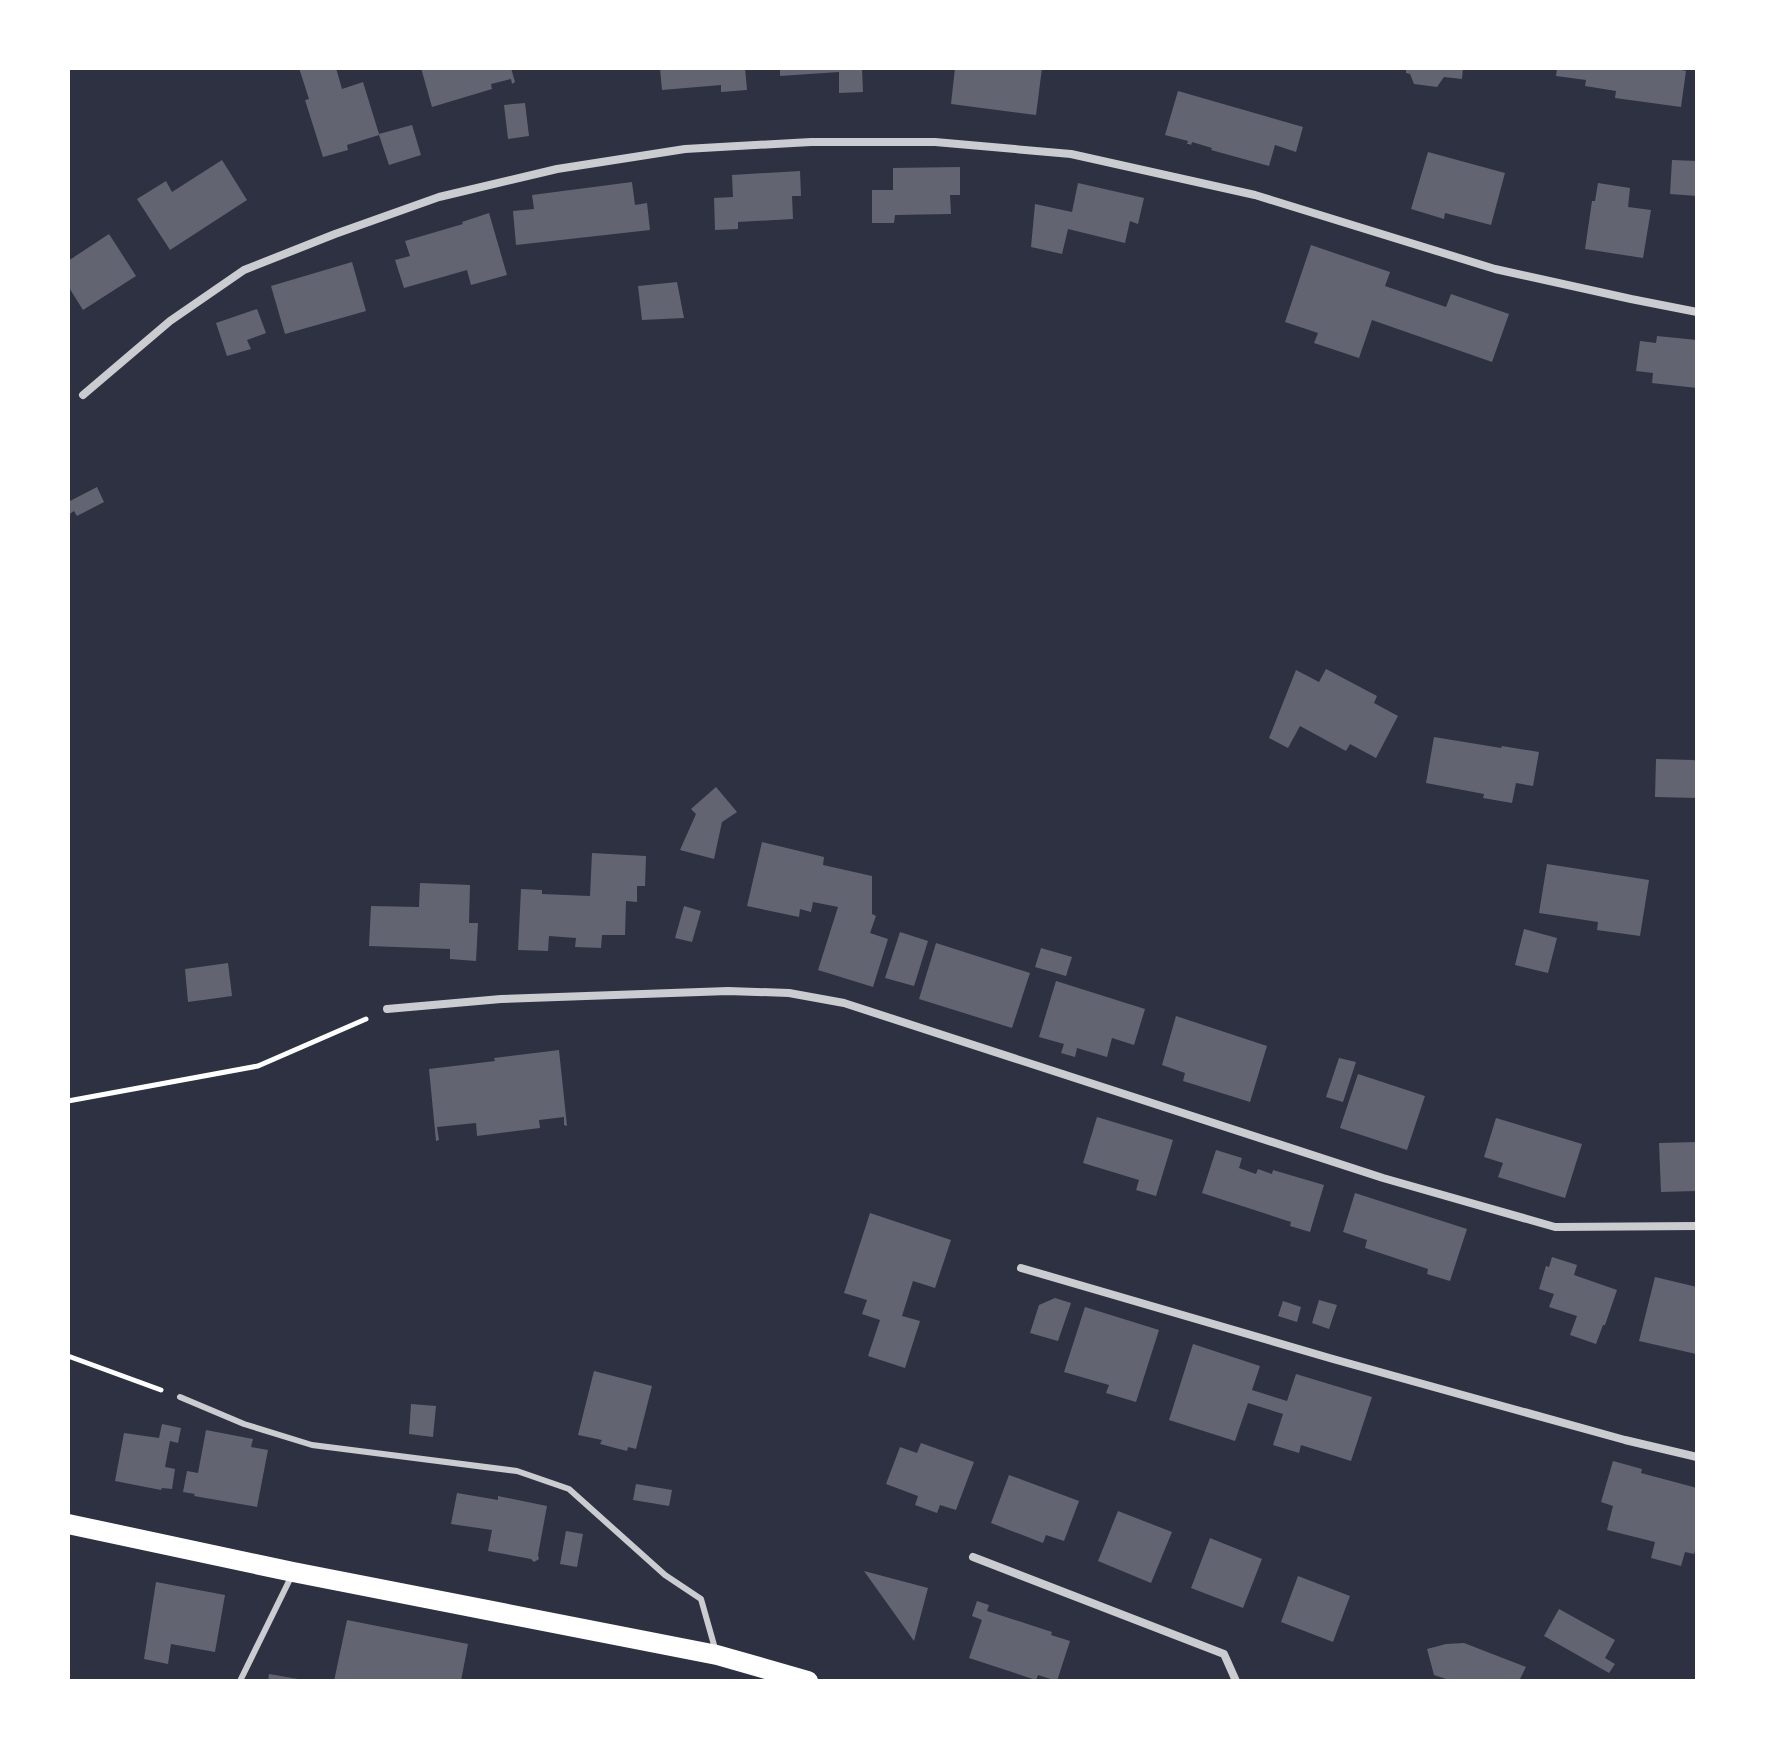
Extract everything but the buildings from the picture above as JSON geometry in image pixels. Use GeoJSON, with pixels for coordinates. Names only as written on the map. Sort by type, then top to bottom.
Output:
{"type":"FeatureCollection","features":[{"type":"Feature","properties":{"kind":"main road"},"geometry":{"type":"LineString","coordinates":[[68,1524],[293,1572],[717,1655],[808,1681]]}},
{"type":"Feature","properties":{"kind":"street"},"geometry":{"type":"LineString","coordinates":[[83,395],[170,321],[244,270],[439,197],[557,169],[685,149],[811,142],[935,142],[1071,154],[1255,195],[1495,269],[1697,312]]}},
{"type":"Feature","properties":{"kind":"street"},"geometry":{"type":"LineString","coordinates":[[387,1009],[612,994],[789,993],[844,1003],[1383,1178],[1555,1227],[1697,1226]]}},
{"type":"Feature","properties":{"kind":"street"},"geometry":{"type":"LineString","coordinates":[[1021,1268],[1364,1368],[1697,1457]]}},
{"type":"Feature","properties":{"kind":"street"},"geometry":{"type":"LineString","coordinates":[[973,1557],[1224,1654],[1236,1681]]}},
{"type":"Feature","properties":{"kind":"lane"},"geometry":{"type":"LineString","coordinates":[[180,1397],[244,1424],[312,1445],[517,1471],[569,1489],[665,1575],[701,1599],[717,1655]]}},
{"type":"Feature","properties":{"kind":"lane"},"geometry":{"type":"LineString","coordinates":[[240,1681],[293,1572]]}},
{"type":"Feature","properties":{"kind":"path"},"geometry":{"type":"LineString","coordinates":[[68,1101],[258,1066],[387,1009]]}},
{"type":"Feature","properties":{"kind":"path"},"geometry":{"type":"LineString","coordinates":[[68,1356],[180,1397]]}}]}
